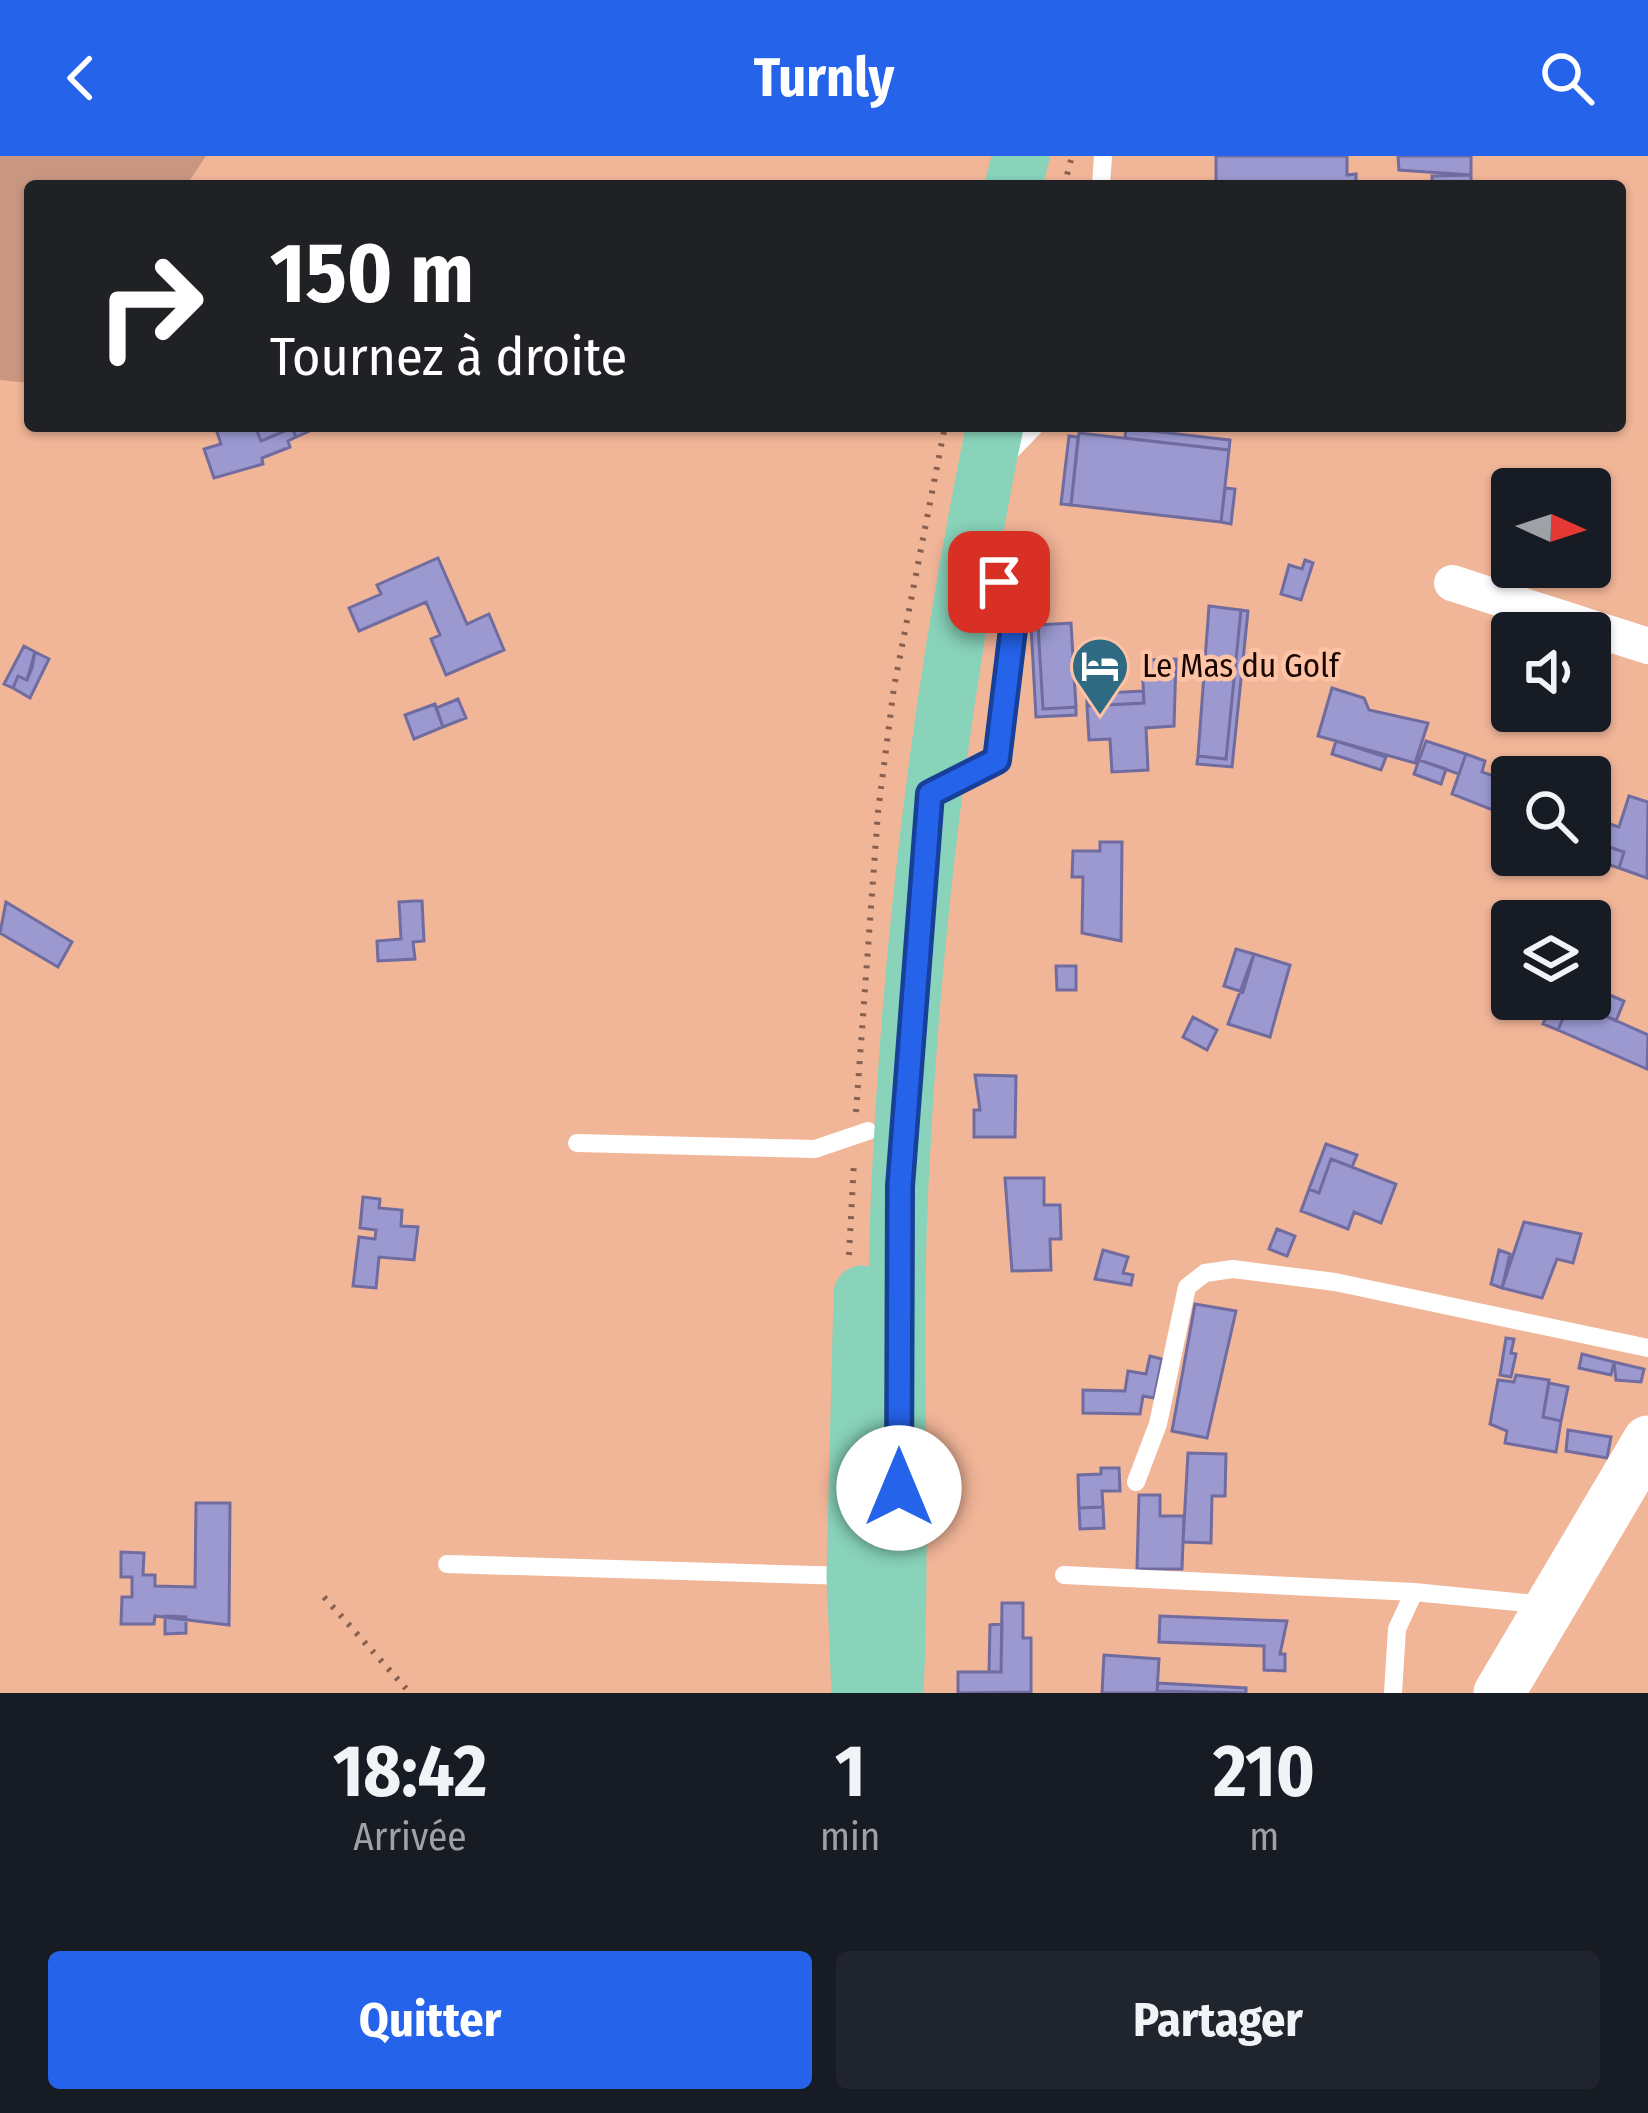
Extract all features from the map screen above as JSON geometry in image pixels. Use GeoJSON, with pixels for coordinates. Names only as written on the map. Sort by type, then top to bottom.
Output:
{"type":"FeatureCollection","features":[{"type":"Feature","properties":{"kind":"main road"},"geometry":{"type":"LineString","coordinates":[[895,1693],[878,1577],[868,1131],[893,817],[954,432]]}},
{"type":"Feature","properties":{"kind":"main road"},"geometry":{"type":"LineString","coordinates":[[860,1693],[878,1577],[900,1186],[930,794],[984,478]]}},
{"type":"Feature","properties":{"kind":"street"},"geometry":{"type":"LineString","coordinates":[[1452,583],[1648,646]]}},
{"type":"Feature","properties":{"kind":"street"},"geometry":{"type":"LineString","coordinates":[[1499,1693],[1551,1605],[1640,1476]]}},
{"type":"Feature","properties":{"kind":"lane"},"geometry":{"type":"LineString","coordinates":[[984,478],[1029,432]]}},
{"type":"Feature","properties":{"kind":"lane"},"geometry":{"type":"LineString","coordinates":[[577,1143],[815,1149],[868,1131]]}},
{"type":"Feature","properties":{"kind":"lane"},"geometry":{"type":"LineString","coordinates":[[1136,1482],[1158,1424],[1187,1287],[1204,1274],[1233,1269],[1335,1282],[1648,1348]]}},
{"type":"Feature","properties":{"kind":"lane"},"geometry":{"type":"LineString","coordinates":[[447,1564],[878,1577]]}},
{"type":"Feature","properties":{"kind":"lane"},"geometry":{"type":"LineString","coordinates":[[1064,1575],[1414,1592],[1551,1605]]}},
{"type":"Feature","properties":{"kind":"lane"},"geometry":{"type":"LineString","coordinates":[[1393,1693],[1397,1629],[1414,1592]]}},
{"type":"Feature","properties":{"kind":"path"},"geometry":{"type":"LineString","coordinates":[[324,1597],[410,1693]]}},
{"type":"Feature","properties":{"kind":"shaded area"},"geometry":{"type":"Polygon","coordinates":[[[0,156],[206,156],[190,180],[24,180],[24,382],[0,380],[0,156]]]}},
{"type":"Feature","properties":{"kind":"building"},"geometry":{"type":"Polygon","coordinates":[[[1216,156],[1347,156],[1347,175],[1356,174],[1356,180],[1216,180],[1216,156]]]}},
{"type":"Feature","properties":{"kind":"building"},"geometry":{"type":"Polygon","coordinates":[[[1398,156],[1471,156],[1471,175],[1399,170],[1398,156]]]}},
{"type":"Feature","properties":{"kind":"building"},"geometry":{"type":"Polygon","coordinates":[[[1471,175],[1471,180],[1432,180],[1432,176],[1471,175]]]}},
{"type":"Feature","properties":{"kind":"building"},"geometry":{"type":"Polygon","coordinates":[[[217,432],[257,432],[261,441],[282,432],[294,432],[296,437],[288,441],[290,447],[262,458],[263,464],[214,478],[204,449],[221,444],[217,432]]]}},
{"type":"Feature","properties":{"kind":"building"},"geometry":{"type":"Polygon","coordinates":[[[257,432],[282,432],[261,441],[257,432]]]}},
{"type":"Feature","properties":{"kind":"building"},"geometry":{"type":"Polygon","coordinates":[[[1126,432],[1161,432],[1230,440],[1229,450],[1125,438],[1126,432]]]}},
{"type":"Feature","properties":{"kind":"building"},"geometry":{"type":"Polygon","coordinates":[[[1079,433],[1229,450],[1221,522],[1071,505],[1079,433]]]}},
{"type":"Feature","properties":{"kind":"building"},"geometry":{"type":"Polygon","coordinates":[[[1069,436],[1078,437],[1071,505],[1061,504],[1069,436]]]}},
{"type":"Feature","properties":{"kind":"building"},"geometry":{"type":"Polygon","coordinates":[[[1225,488],[1235,489],[1231,524],[1221,522],[1225,488]]]}},
{"type":"Feature","properties":{"kind":"building"},"geometry":{"type":"Polygon","coordinates":[[[438,558],[467,624],[489,614],[504,650],[446,675],[431,639],[440,635],[426,602],[359,631],[349,608],[381,594],[377,585],[438,558]]]}},
{"type":"Feature","properties":{"kind":"building"},"geometry":{"type":"Polygon","coordinates":[[[1305,560],[1313,563],[1301,600],[1281,594],[1289,565],[1302,569],[1305,560]]]}},
{"type":"Feature","properties":{"kind":"building"},"geometry":{"type":"Polygon","coordinates":[[[1209,606],[1241,610],[1226,759],[1198,756],[1209,606]]]}},
{"type":"Feature","properties":{"kind":"building"},"geometry":{"type":"Polygon","coordinates":[[[1241,610],[1248,611],[1232,767],[1197,764],[1198,756],[1226,759],[1241,610]]]}},
{"type":"Feature","properties":{"kind":"building"},"geometry":{"type":"Polygon","coordinates":[[[1071,623],[1076,707],[1043,709],[1038,625],[1071,623]]]}},
{"type":"Feature","properties":{"kind":"building"},"geometry":{"type":"Polygon","coordinates":[[[1031,625],[1038,625],[1043,709],[1076,707],[1076,715],[1036,717],[1031,625]]]}},
{"type":"Feature","properties":{"kind":"building"},"geometry":{"type":"Polygon","coordinates":[[[24,646],[35,652],[32,668],[27,680],[18,676],[13,688],[4,684],[24,646]]]}},
{"type":"Feature","properties":{"kind":"building"},"geometry":{"type":"Polygon","coordinates":[[[35,652],[49,659],[30,698],[13,688],[18,676],[27,680],[35,652]]]}},
{"type":"Feature","properties":{"kind":"building"},"geometry":{"type":"Polygon","coordinates":[[[1176,659],[1174,726],[1146,728],[1148,770],[1112,772],[1110,739],[1089,740],[1087,706],[1144,703],[1142,660],[1176,659]]]}},
{"type":"Feature","properties":{"kind":"building"},"geometry":{"type":"Polygon","coordinates":[[[1332,688],[1364,698],[1369,710],[1428,723],[1415,763],[1318,736],[1332,688]]]}},
{"type":"Feature","properties":{"kind":"building"},"geometry":{"type":"Polygon","coordinates":[[[1143,691],[1144,703],[1087,706],[1087,694],[1143,691]]]}},
{"type":"Feature","properties":{"kind":"building"},"geometry":{"type":"Polygon","coordinates":[[[458,699],[466,718],[443,727],[436,708],[458,699]]]}},
{"type":"Feature","properties":{"kind":"building"},"geometry":{"type":"Polygon","coordinates":[[[435,704],[443,727],[414,739],[405,715],[435,704]]]}},
{"type":"Feature","properties":{"kind":"building"},"geometry":{"type":"Polygon","coordinates":[[[1336,741],[1386,757],[1381,770],[1332,754],[1336,741]]]}},
{"type":"Feature","properties":{"kind":"building"},"geometry":{"type":"Polygon","coordinates":[[[1426,741],[1466,754],[1459,774],[1419,760],[1426,741]]]}},
{"type":"Feature","properties":{"kind":"building"},"geometry":{"type":"Polygon","coordinates":[[[1466,754],[1485,761],[1482,772],[1491,775],[1491,809],[1452,794],[1466,754]]]}},
{"type":"Feature","properties":{"kind":"building"},"geometry":{"type":"Polygon","coordinates":[[[1419,760],[1446,769],[1441,784],[1414,774],[1419,760]]]}},
{"type":"Feature","properties":{"kind":"building"},"geometry":{"type":"Polygon","coordinates":[[[1629,796],[1648,802],[1647,878],[1619,868],[1624,852],[1611,848],[1611,824],[1619,827],[1629,796]]]}},
{"type":"Feature","properties":{"kind":"building"},"geometry":{"type":"Polygon","coordinates":[[[1100,842],[1122,842],[1121,941],[1082,933],[1083,877],[1072,877],[1073,851],[1100,851],[1100,842]]]}},
{"type":"Feature","properties":{"kind":"building"},"geometry":{"type":"Polygon","coordinates":[[[1611,848],[1624,852],[1619,868],[1611,865],[1611,848]]]}},
{"type":"Feature","properties":{"kind":"building"},"geometry":{"type":"Polygon","coordinates":[[[422,901],[424,941],[413,942],[415,959],[378,961],[377,941],[401,939],[399,902],[422,901]]]}},
{"type":"Feature","properties":{"kind":"building"},"geometry":{"type":"Polygon","coordinates":[[[6,902],[72,942],[58,967],[0,933],[6,902]]]}},
{"type":"Feature","properties":{"kind":"building"},"geometry":{"type":"Polygon","coordinates":[[[1236,949],[1254,954],[1243,992],[1224,986],[1236,949]]]}},
{"type":"Feature","properties":{"kind":"building"},"geometry":{"type":"Polygon","coordinates":[[[1254,954],[1290,965],[1270,1037],[1228,1024],[1254,954]]]}},
{"type":"Feature","properties":{"kind":"building"},"geometry":{"type":"Polygon","coordinates":[[[1056,966],[1076,966],[1076,990],[1057,990],[1056,966]]]}},
{"type":"Feature","properties":{"kind":"building"},"geometry":{"type":"Polygon","coordinates":[[[1611,996],[1624,1001],[1616,1021],[1611,1019],[1611,996]]]}},
{"type":"Feature","properties":{"kind":"building"},"geometry":{"type":"Polygon","coordinates":[[[1193,1017],[1217,1030],[1207,1050],[1183,1037],[1193,1017]]]}},
{"type":"Feature","properties":{"kind":"building"},"geometry":{"type":"Polygon","coordinates":[[[1611,1018],[1648,1035],[1647,1069],[1558,1030],[1562,1020],[1611,1018]]]}},
{"type":"Feature","properties":{"kind":"building"},"geometry":{"type":"Polygon","coordinates":[[[1545,1020],[1562,1020],[1558,1030],[1543,1024],[1545,1020]]]}},
{"type":"Feature","properties":{"kind":"building"},"geometry":{"type":"Polygon","coordinates":[[[975,1075],[1016,1076],[1015,1137],[974,1137],[974,1110],[980,1110],[975,1075]]]}},
{"type":"Feature","properties":{"kind":"building"},"geometry":{"type":"Polygon","coordinates":[[[1326,1144],[1357,1155],[1352,1167],[1331,1159],[1319,1193],[1309,1189],[1326,1144]]]}},
{"type":"Feature","properties":{"kind":"building"},"geometry":{"type":"Polygon","coordinates":[[[1331,1159],[1396,1184],[1381,1223],[1354,1212],[1348,1229],[1301,1211],[1309,1189],[1319,1193],[1331,1159]]]}},
{"type":"Feature","properties":{"kind":"building"},"geometry":{"type":"Polygon","coordinates":[[[1005,1178],[1044,1178],[1044,1205],[1060,1205],[1061,1239],[1050,1239],[1051,1270],[1012,1271],[1005,1178]]]}},
{"type":"Feature","properties":{"kind":"building"},"geometry":{"type":"Polygon","coordinates":[[[363,1197],[380,1199],[379,1208],[402,1210],[401,1226],[418,1227],[414,1260],[379,1257],[376,1288],[353,1286],[359,1237],[375,1239],[376,1230],[360,1228],[363,1197]]]}},
{"type":"Feature","properties":{"kind":"building"},"geometry":{"type":"Polygon","coordinates":[[[1524,1222],[1581,1234],[1573,1263],[1557,1259],[1542,1298],[1502,1288],[1524,1222]]]}},
{"type":"Feature","properties":{"kind":"building"},"geometry":{"type":"Polygon","coordinates":[[[1277,1229],[1295,1236],[1287,1256],[1269,1249],[1277,1229]]]}},
{"type":"Feature","properties":{"kind":"building"},"geometry":{"type":"Polygon","coordinates":[[[1103,1250],[1128,1257],[1123,1273],[1133,1275],[1131,1285],[1095,1279],[1103,1250]]]}},
{"type":"Feature","properties":{"kind":"building"},"geometry":{"type":"Polygon","coordinates":[[[1499,1250],[1510,1254],[1502,1288],[1491,1284],[1499,1250]]]}},
{"type":"Feature","properties":{"kind":"building"},"geometry":{"type":"Polygon","coordinates":[[[1195,1304],[1236,1311],[1207,1438],[1172,1431],[1195,1304]]]}},
{"type":"Feature","properties":{"kind":"building"},"geometry":{"type":"Polygon","coordinates":[[[1506,1338],[1514,1339],[1511,1353],[1516,1354],[1511,1377],[1500,1375],[1506,1338]]]}},
{"type":"Feature","properties":{"kind":"building"},"geometry":{"type":"Polygon","coordinates":[[[1582,1354],[1614,1362],[1611,1375],[1579,1368],[1582,1354]]]}},
{"type":"Feature","properties":{"kind":"building"},"geometry":{"type":"Polygon","coordinates":[[[1150,1356],[1162,1359],[1154,1398],[1143,1396],[1140,1414],[1083,1413],[1083,1390],[1125,1391],[1128,1371],[1146,1374],[1150,1356]]]}},
{"type":"Feature","properties":{"kind":"building"},"geometry":{"type":"Polygon","coordinates":[[[1614,1362],[1644,1369],[1641,1382],[1616,1380],[1614,1362]]]}},
{"type":"Feature","properties":{"kind":"building"},"geometry":{"type":"Polygon","coordinates":[[[1516,1375],[1549,1380],[1543,1417],[1561,1421],[1556,1452],[1505,1443],[1507,1431],[1490,1424],[1498,1380],[1514,1382],[1516,1375]]]}},
{"type":"Feature","properties":{"kind":"building"},"geometry":{"type":"Polygon","coordinates":[[[1549,1383],[1568,1387],[1561,1421],[1543,1417],[1549,1383]]]}},
{"type":"Feature","properties":{"kind":"building"},"geometry":{"type":"Polygon","coordinates":[[[1568,1430],[1611,1437],[1607,1458],[1566,1451],[1568,1430]]]}},
{"type":"Feature","properties":{"kind":"building"},"geometry":{"type":"Polygon","coordinates":[[[1188,1453],[1226,1454],[1225,1496],[1212,1496],[1211,1543],[1183,1542],[1188,1453]]]}},
{"type":"Feature","properties":{"kind":"building"},"geometry":{"type":"Polygon","coordinates":[[[1101,1468],[1119,1468],[1120,1491],[1102,1491],[1103,1507],[1079,1508],[1078,1475],[1101,1474],[1101,1468]]]}},
{"type":"Feature","properties":{"kind":"building"},"geometry":{"type":"Polygon","coordinates":[[[1139,1495],[1160,1495],[1160,1516],[1184,1516],[1182,1569],[1137,1569],[1139,1495]]]}},
{"type":"Feature","properties":{"kind":"building"},"geometry":{"type":"Polygon","coordinates":[[[196,1503],[230,1503],[229,1625],[155,1616],[154,1624],[121,1624],[122,1597],[132,1597],[132,1577],[121,1577],[121,1552],[144,1553],[143,1575],[155,1575],[155,1586],[195,1587],[196,1503]]]}},
{"type":"Feature","properties":{"kind":"building"},"geometry":{"type":"Polygon","coordinates":[[[1103,1507],[1104,1528],[1080,1529],[1079,1508],[1103,1507]]]}},
{"type":"Feature","properties":{"kind":"building"},"geometry":{"type":"Polygon","coordinates":[[[1002,1603],[1023,1603],[1023,1638],[1031,1638],[1031,1692],[958,1693],[958,1672],[1001,1672],[1002,1603]]]}},
{"type":"Feature","properties":{"kind":"building"},"geometry":{"type":"Polygon","coordinates":[[[165,1616],[186,1617],[186,1633],[165,1634],[165,1616]]]}},
{"type":"Feature","properties":{"kind":"building"},"geometry":{"type":"Polygon","coordinates":[[[1160,1616],[1287,1621],[1280,1654],[1285,1654],[1285,1671],[1264,1670],[1264,1646],[1159,1642],[1160,1616]]]}},
{"type":"Feature","properties":{"kind":"building"},"geometry":{"type":"Polygon","coordinates":[[[1002,1624],[1001,1672],[989,1672],[990,1625],[1002,1624]]]}},
{"type":"Feature","properties":{"kind":"building"},"geometry":{"type":"Polygon","coordinates":[[[1104,1655],[1159,1659],[1157,1691],[1194,1693],[1102,1693],[1104,1655]]]}},
{"type":"Feature","properties":{"kind":"building"},"geometry":{"type":"Polygon","coordinates":[[[1158,1683],[1246,1688],[1246,1693],[1157,1691],[1158,1683]]]}},
{"type":"Feature","properties":{"kind":"place","name":"Le Mas du Golf"},"geometry":{"type":"Point","coordinates":[1100,717]}},
{"type":"Feature","properties":{"kind":"route"},"geometry":{"type":"LineString","coordinates":[[899,1488],[900,1186],[915,940],[930,794],[997,760],[1015,613],[999,582]]}}]}
